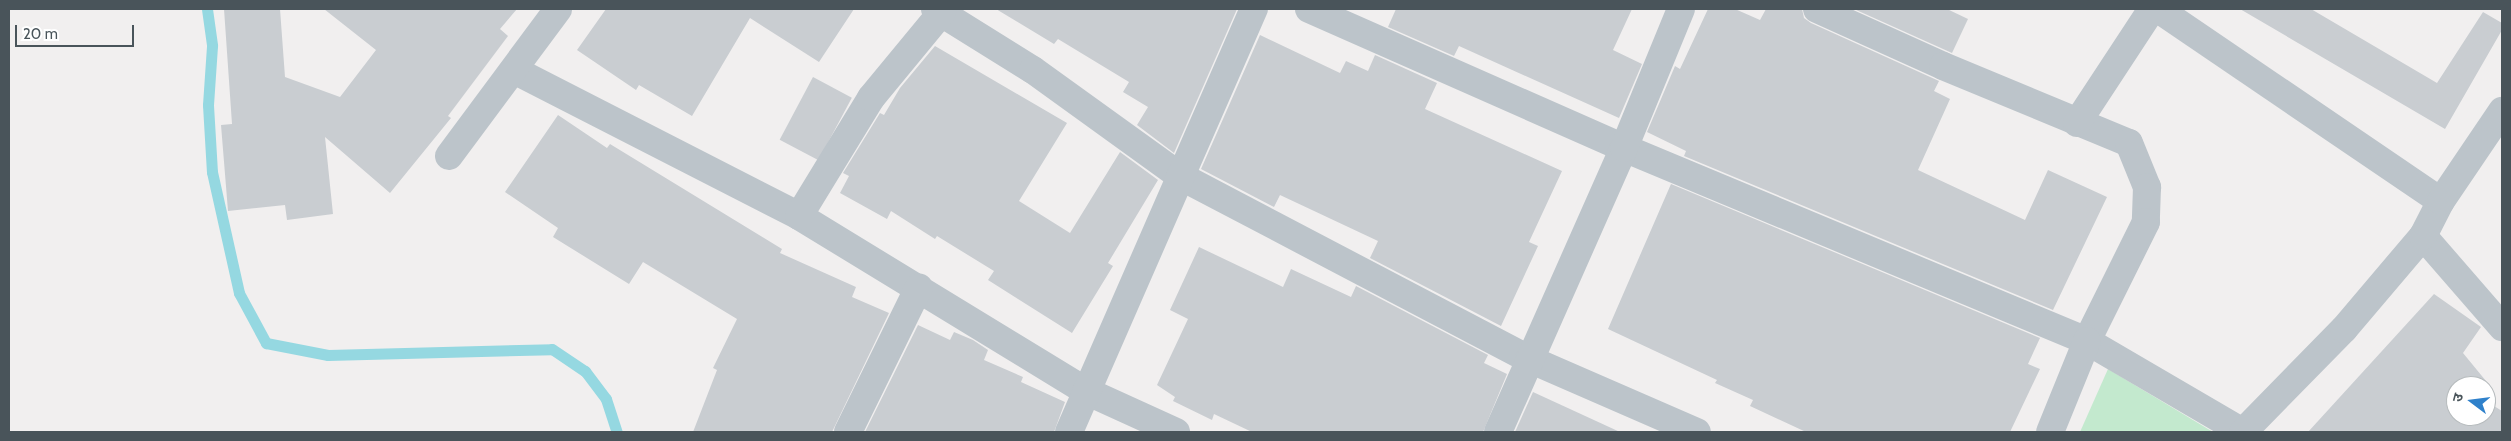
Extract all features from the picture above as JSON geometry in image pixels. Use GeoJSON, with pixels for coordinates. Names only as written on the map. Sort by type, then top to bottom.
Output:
{"type":"FeatureCollection","features":[{"type":"Feature","properties":{"kind":"street"},"geometry":{"type":"LineString","coordinates":[[449,156],[558,9]]}},
{"type":"Feature","properties":{"kind":"street"},"geometry":{"type":"LineString","coordinates":[[1069,432],[1254,9]]}},
{"type":"Feature","properties":{"kind":"street"},"geometry":{"type":"LineString","coordinates":[[1309,9],[1624,148],[2087,341],[2243,432],[2344,329],[2424,236],[2442,201],[2502,111]]}},
{"type":"Feature","properties":{"kind":"street"},"geometry":{"type":"LineString","coordinates":[[1498,432],[1624,148],[1681,9]]}},
{"type":"Feature","properties":{"kind":"street"},"geometry":{"type":"LineString","coordinates":[[1817,9],[2077,123],[2129,143],[2147,187],[2146,222],[2087,341],[2050,432]]}},
{"type":"Feature","properties":{"kind":"street"},"geometry":{"type":"LineString","coordinates":[[2077,123],[2152,9]]}},
{"type":"Feature","properties":{"kind":"street"},"geometry":{"type":"LineString","coordinates":[[2158,9],[2442,201]]}},
{"type":"Feature","properties":{"kind":"street"},"geometry":{"type":"LineString","coordinates":[[799,216],[871,98],[938,10],[1033,70],[1180,176],[1529,359],[1697,432]]}},
{"type":"Feature","properties":{"kind":"street"},"geometry":{"type":"LineString","coordinates":[[514,70],[799,216],[920,287],[1086,391],[1176,432]]}},
{"type":"Feature","properties":{"kind":"street"},"geometry":{"type":"LineString","coordinates":[[2424,236],[2502,327]]}},
{"type":"Feature","properties":{"kind":"street"},"geometry":{"type":"LineString","coordinates":[[848,432],[920,287]]}},
{"type":"Feature","properties":{"kind":"green space"},"geometry":{"type":"Polygon","coordinates":[[[2108,369],[2213,432],[2080,432],[2108,369]]]}},
{"type":"Feature","properties":{"kind":"building"},"geometry":{"type":"Polygon","coordinates":[[[224,9],[280,9],[285,77],[340,97],[376,50],[324,9],[517,9],[500,29],[508,36],[448,116],[451,118],[390,193],[325,137],[333,214],[287,220],[285,205],[228,211],[221,125],[232,124],[224,9]]]}},
{"type":"Feature","properties":{"kind":"building"},"geometry":{"type":"Polygon","coordinates":[[[606,9],[854,9],[819,62],[750,18],[692,116],[639,85],[636,90],[577,50],[606,9]]]}},
{"type":"Feature","properties":{"kind":"building"},"geometry":{"type":"Polygon","coordinates":[[[996,9],[1237,9],[1174,153],[1137,125],[1148,107],[1123,92],[1129,82],[1058,39],[1054,44],[996,9]]]}},
{"type":"Feature","properties":{"kind":"building"},"geometry":{"type":"Polygon","coordinates":[[[1396,9],[1632,9],[1613,50],[1642,64],[1619,118],[1459,46],[1454,56],[1388,27],[1396,9]]]}},
{"type":"Feature","properties":{"kind":"building"},"geometry":{"type":"Polygon","coordinates":[[[1708,9],[1735,9],[1760,20],[1766,9],[1802,9],[1804,18],[1811,23],[1939,81],[1934,91],[1950,99],[1918,170],[2025,220],[2048,170],[2107,197],[2053,310],[1684,156],[1686,151],[1647,132],[1675,66],[1680,69],[1708,9]]]}},
{"type":"Feature","properties":{"kind":"building"},"geometry":{"type":"Polygon","coordinates":[[[1854,9],[1947,9],[1968,19],[1952,53],[1854,9]]]}},
{"type":"Feature","properties":{"kind":"building"},"geometry":{"type":"Polygon","coordinates":[[[2240,9],[2311,9],[2437,83],[2483,12],[2502,23],[2502,30],[2445,129],[2240,9]]]}},
{"type":"Feature","properties":{"kind":"building"},"geometry":{"type":"Polygon","coordinates":[[[1260,35],[1340,73],[1346,61],[1368,71],[1375,55],[1437,83],[1425,109],[1562,171],[1529,242],[1538,246],[1501,326],[1370,258],[1378,241],[1280,195],[1274,207],[1201,169],[1260,35]]]}},
{"type":"Feature","properties":{"kind":"building"},"geometry":{"type":"Polygon","coordinates":[[[935,46],[1067,123],[1019,201],[1070,233],[1120,152],[1158,180],[1108,263],[1113,266],[1072,333],[988,280],[994,271],[937,236],[935,239],[891,211],[887,219],[840,193],[849,176],[843,173],[880,113],[884,115],[900,88],[935,46]]]}},
{"type":"Feature","properties":{"kind":"building"},"geometry":{"type":"Polygon","coordinates":[[[813,77],[852,98],[819,160],[780,140],[813,77]]]}},
{"type":"Feature","properties":{"kind":"building"},"geometry":{"type":"Polygon","coordinates":[[[558,115],[607,148],[610,144],[782,249],[780,253],[856,287],[852,297],[889,313],[832,432],[693,432],[717,370],[713,368],[737,319],[643,262],[629,284],[553,237],[558,228],[505,192],[558,115]]]}},
{"type":"Feature","properties":{"kind":"building"},"geometry":{"type":"Polygon","coordinates":[[[1671,184],[2040,338],[2028,364],[2040,369],[2010,432],[1806,432],[1750,406],[1753,400],[1715,383],[1717,380],[1608,329],[1671,184]]]}},
{"type":"Feature","properties":{"kind":"building"},"geometry":{"type":"Polygon","coordinates":[[[1199,247],[1283,287],[1291,269],[1351,297],[1356,286],[1488,355],[1484,363],[1507,374],[1483,432],[1252,432],[1214,414],[1212,420],[1173,401],[1175,397],[1157,385],[1188,319],[1170,310],[1199,247]]]}},
{"type":"Feature","properties":{"kind":"building"},"geometry":{"type":"Polygon","coordinates":[[[2434,294],[2481,327],[2463,353],[2482,376],[2446,376],[2446,426],[2496,426],[2496,407],[2502,411],[2502,432],[2308,432],[2434,294]]]}},
{"type":"Feature","properties":{"kind":"building"},"geometry":{"type":"Polygon","coordinates":[[[918,325],[950,340],[954,332],[973,340],[988,350],[984,360],[1023,377],[1021,382],[1065,402],[1054,432],[865,432],[918,325]]]}},
{"type":"Feature","properties":{"kind":"building"},"geometry":{"type":"Polygon","coordinates":[[[1533,392],[1620,432],[1515,432],[1533,392]]]}},
{"type":"Feature","properties":{"kind":"waterway"},"geometry":{"type":"LineString","coordinates":[[207,9],[212,46],[208,105],[212,172],[239,293],[266,343],[328,355],[552,349],[585,371],[606,399],[617,432]]}}]}
